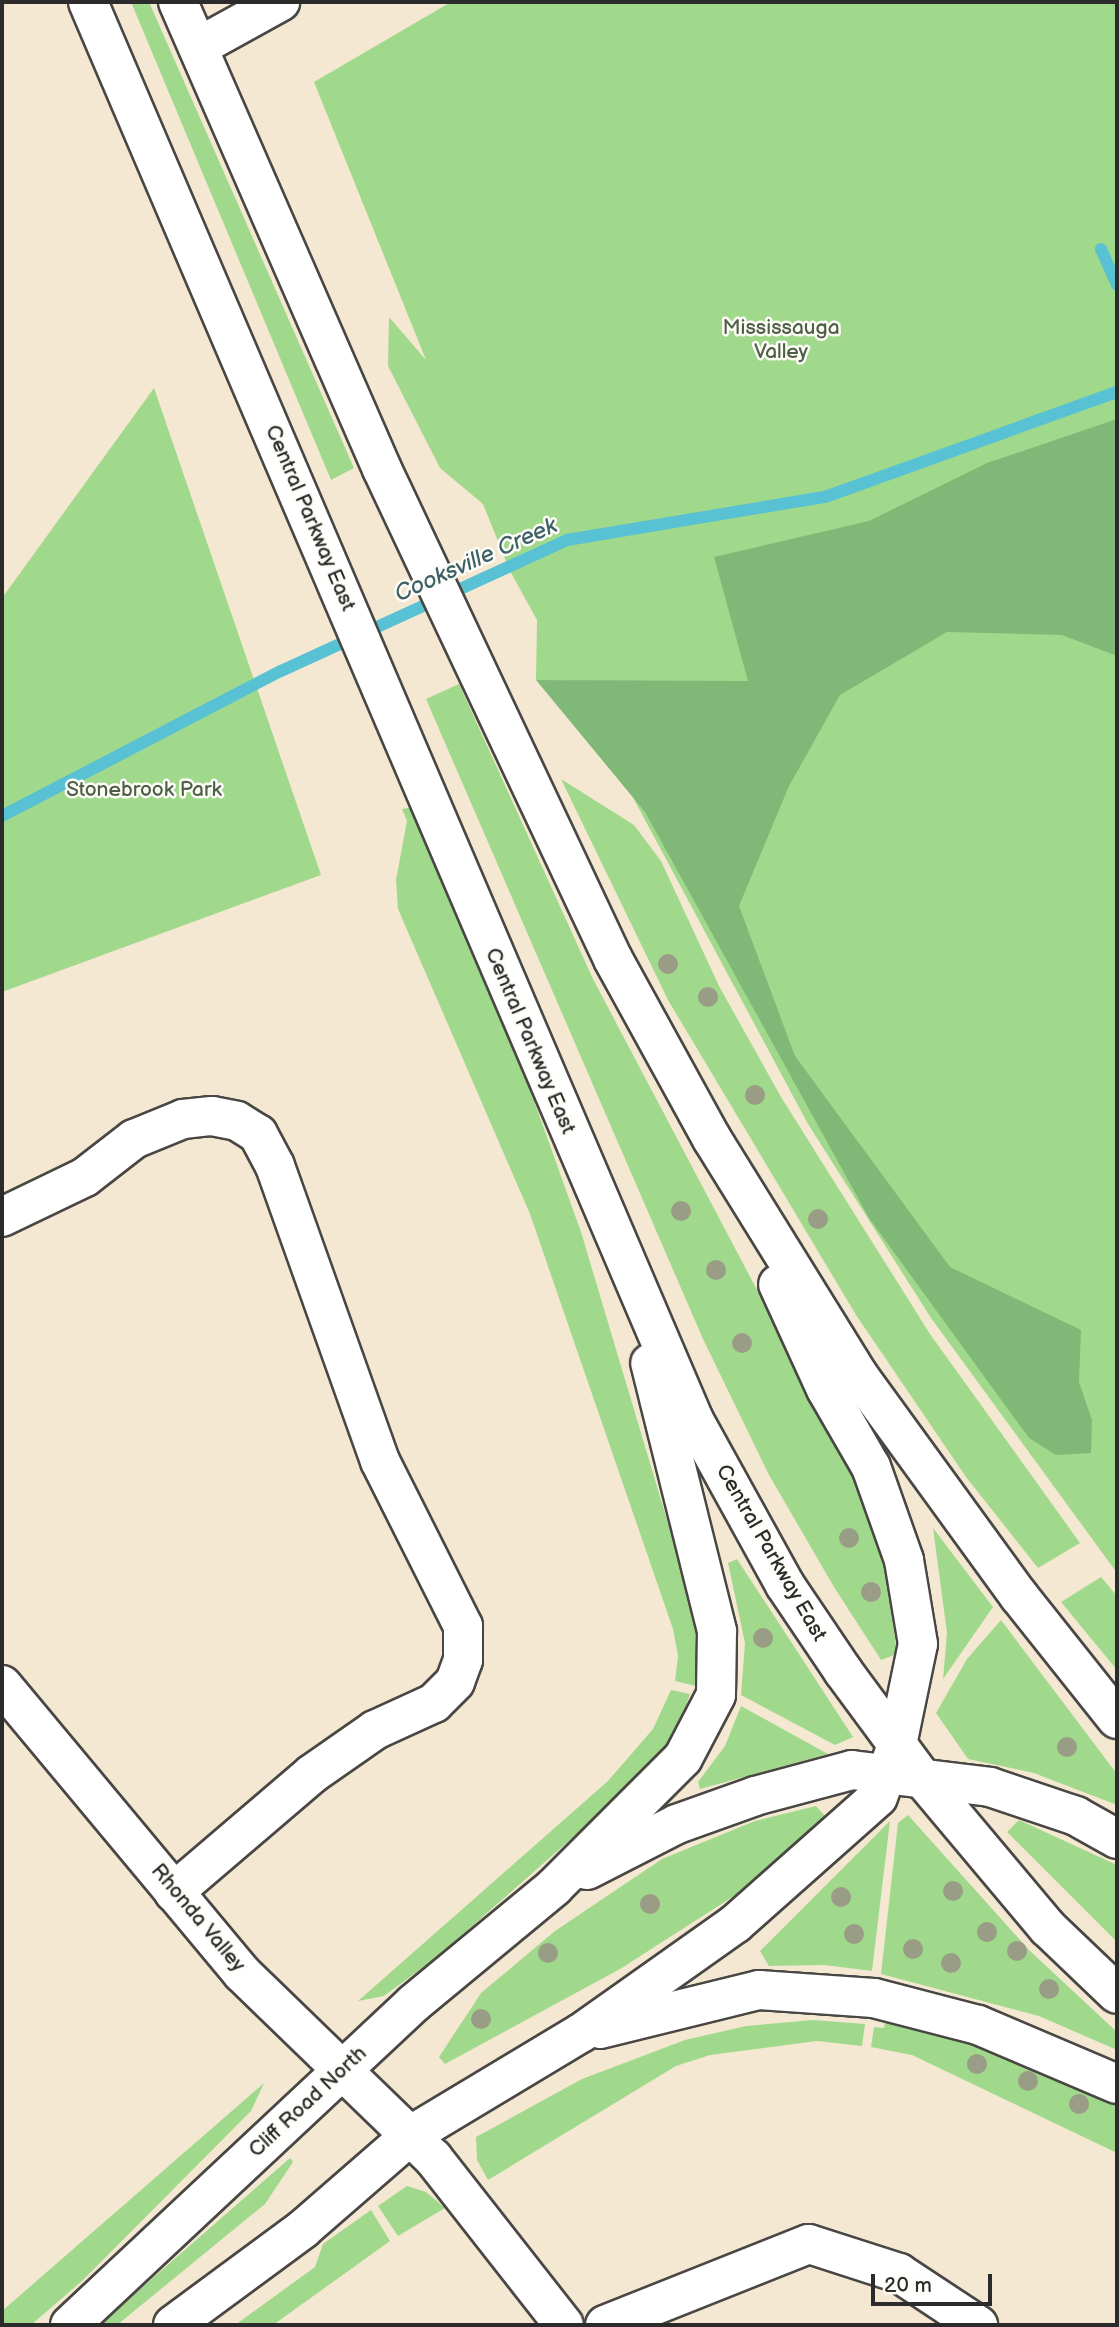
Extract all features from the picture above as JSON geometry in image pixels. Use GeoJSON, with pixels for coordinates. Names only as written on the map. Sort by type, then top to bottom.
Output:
{"type":"FeatureCollection","features":[{"type":"Feature","properties":{"kind":"street","name":"Central Parkway East"},"geometry":{"type":"LineString","coordinates":[[88,2],[302,498],[624,1263],[694,1420],[785,1584],[902,1765],[1048,1928],[1117,1994]]}},
{"type":"Feature","properties":{"kind":"street"},"geometry":{"type":"LineString","coordinates":[[178,2],[382,469],[613,959],[712,1139],[859,1376],[1019,1596],[1117,1718]]}},
{"type":"Feature","properties":{"kind":"street"},"geometry":{"type":"LineString","coordinates":[[198,47],[280,2]]}},
{"type":"Feature","properties":{"kind":"street"},"geometry":{"type":"LineString","coordinates":[[2,1217],[85,1177],[134,1139],[183,1119],[212,1116],[237,1121],[258,1134],[275,1166],[380,1461],[463,1626],[463,1660],[455,1682],[434,1703],[375,1730],[312,1774],[174,1892]]}},
{"type":"Feature","properties":{"kind":"street"},"geometry":{"type":"LineString","coordinates":[[173,2325],[303,2229],[411,2135],[581,2034],[734,1924],[810,1860],[878,1797],[902,1765],[918,1644],[904,1560],[872,1467],[827,1389],[712,1139]]}},
{"type":"Feature","properties":{"kind":"street"},"geometry":{"type":"LineString","coordinates":[[554,1887],[683,1758],[719,1682],[717,1630],[624,1263]]}},
{"type":"Feature","properties":{"kind":"street","name":"Rhonda Valley"},"geometry":{"type":"LineString","coordinates":[[2,1685],[242,1973],[411,2135],[467,2198],[564,2325]]}},
{"type":"Feature","properties":{"kind":"street"},"geometry":{"type":"LineString","coordinates":[[554,1887],[677,1824],[755,1796],[852,1770],[902,1765],[990,1787],[1076,1816],[1117,1839]]}},
{"type":"Feature","properties":{"kind":"street","name":"Cliff Road North"},"geometry":{"type":"LineString","coordinates":[[70,2325],[414,2003],[554,1887]]}},
{"type":"Feature","properties":{"kind":"street"},"geometry":{"type":"LineString","coordinates":[[581,2034],[759,1990],[874,1998],[978,2025],[1117,2084]]}},
{"type":"Feature","properties":{"kind":"street"},"geometry":{"type":"LineString","coordinates":[[605,2325],[808,2244],[899,2273],[978,2325]]}},
{"type":"Feature","properties":{"kind":"green space"},"geometry":{"type":"Polygon","coordinates":[[[131,2],[149,2],[354,468],[331,480],[131,2]]]}},
{"type":"Feature","properties":{"kind":"green space","name":"Mississauga Valley"},"geometry":{"type":"Polygon","coordinates":[[[451,2],[1117,2],[1117,1573],[931,1318],[808,1124],[570,680],[536,680],[537,620],[510,571],[483,504],[440,468],[388,366],[389,317],[426,360],[314,82],[451,2]]]}},
{"type":"Feature","properties":{"kind":"green space","name":"Stonebrook Park"},"geometry":{"type":"Polygon","coordinates":[[[154,388],[321,875],[2,992],[2,598],[154,388]]]}},
{"type":"Feature","properties":{"kind":"green space"},"geometry":{"type":"Polygon","coordinates":[[[1117,419],[1117,656],[1062,635],[947,632],[840,695],[789,786],[739,906],[795,1056],[950,1267],[1081,1330],[1079,1382],[1092,1420],[1091,1453],[1056,1455],[1029,1438],[869,1218],[645,812],[536,680],[748,681],[714,557],[869,521],[987,463],[1117,419]]]}},
{"type":"Feature","properties":{"kind":"green space"},"geometry":{"type":"Polygon","coordinates":[[[459,684],[593,979],[852,1470],[885,1557],[897,1654],[881,1660],[834,1587],[769,1475],[703,1339],[426,699],[459,684]]]}},
{"type":"Feature","properties":{"kind":"green space"},"geometry":{"type":"Polygon","coordinates":[[[561,779],[634,825],[661,861],[719,986],[781,1097],[930,1334],[1080,1543],[1038,1568],[966,1477],[856,1315],[668,1000],[561,779]]]}},
{"type":"Feature","properties":{"kind":"green space"},"geometry":{"type":"Polygon","coordinates":[[[414,807],[528,1084],[581,1232],[704,1644],[700,1687],[675,1681],[678,1656],[673,1629],[530,1214],[398,909],[396,880],[407,821],[402,809],[414,807]]]}},
{"type":"Feature","properties":{"kind":"green space"},"geometry":{"type":"Polygon","coordinates":[[[933,1528],[993,1607],[943,1679],[947,1633],[933,1528]]]}},
{"type":"Feature","properties":{"kind":"green space"},"geometry":{"type":"Polygon","coordinates":[[[737,1559],[853,1737],[835,1745],[741,1695],[745,1643],[728,1563],[737,1559]]]}},
{"type":"Feature","properties":{"kind":"green space"},"geometry":{"type":"Polygon","coordinates":[[[1101,1577],[1117,1596],[1117,1670],[1061,1602],[1101,1577]]]}},
{"type":"Feature","properties":{"kind":"green space"},"geometry":{"type":"Polygon","coordinates":[[[1001,1620],[1117,1774],[1117,1805],[1034,1773],[968,1759],[936,1713],[967,1659],[1001,1620]]]}},
{"type":"Feature","properties":{"kind":"green space"},"geometry":{"type":"Polygon","coordinates":[[[671,1690],[690,1694],[685,1709],[693,1713],[661,1760],[437,1957],[384,1996],[358,2001],[608,1781],[653,1729],[671,1690]]]}},
{"type":"Feature","properties":{"kind":"green space"},"geometry":{"type":"Polygon","coordinates":[[[741,1706],[828,1754],[700,1789],[698,1782],[725,1746],[741,1706]]]}},
{"type":"Feature","properties":{"kind":"green space"},"geometry":{"type":"Polygon","coordinates":[[[816,1806],[827,1818],[776,1869],[620,1969],[445,2064],[439,2057],[481,1993],[555,1931],[662,1859],[755,1821],[816,1806]]]}},
{"type":"Feature","properties":{"kind":"green space"},"geometry":{"type":"Polygon","coordinates":[[[908,1815],[1029,1950],[1117,2032],[1117,2050],[1039,2016],[881,1974],[898,1823],[908,1815]]]}},
{"type":"Feature","properties":{"kind":"green space"},"geometry":{"type":"Polygon","coordinates":[[[1019,1820],[1117,1865],[1117,1942],[1007,1832],[1019,1820]]]}},
{"type":"Feature","properties":{"kind":"green space"},"geometry":{"type":"Polygon","coordinates":[[[890,1821],[872,1971],[824,1965],[769,1966],[760,1951],[890,1821]]]}},
{"type":"Feature","properties":{"kind":"green space"},"geometry":{"type":"Polygon","coordinates":[[[886,2018],[967,2034],[1117,2098],[1117,2153],[912,2055],[871,2047],[874,2027],[884,2028],[886,2018]]]}},
{"type":"Feature","properties":{"kind":"green space"},"geometry":{"type":"Polygon","coordinates":[[[813,2020],[865,2024],[862,2046],[817,2041],[710,2055],[676,2066],[488,2180],[477,2160],[476,2137],[582,2079],[685,2040],[746,2026],[813,2020]]]}},
{"type":"Feature","properties":{"kind":"green space"},"geometry":{"type":"Polygon","coordinates":[[[264,2083],[251,2111],[82,2281],[31,2325],[2,2325],[2,2311],[264,2083]]]}},
{"type":"Feature","properties":{"kind":"green space"},"geometry":{"type":"Polygon","coordinates":[[[290,2158],[293,2162],[265,2204],[117,2325],[99,2325],[290,2158]]]}},
{"type":"Feature","properties":{"kind":"green space"},"geometry":{"type":"Polygon","coordinates":[[[407,2186],[426,2192],[445,2208],[398,2236],[378,2206],[407,2186]]]}},
{"type":"Feature","properties":{"kind":"green space"},"geometry":{"type":"Polygon","coordinates":[[[371,2210],[390,2241],[273,2325],[235,2325],[315,2267],[323,2244],[371,2210]]]}},
{"type":"Feature","properties":{"kind":"waterway"},"geometry":{"type":"LineString","coordinates":[[1101,249],[1117,285]]}},
{"type":"Feature","properties":{"kind":"waterway","name":"Cooksville Creek"},"geometry":{"type":"LineString","coordinates":[[2,816],[281,671],[567,540],[825,497],[1117,392]]}}]}
